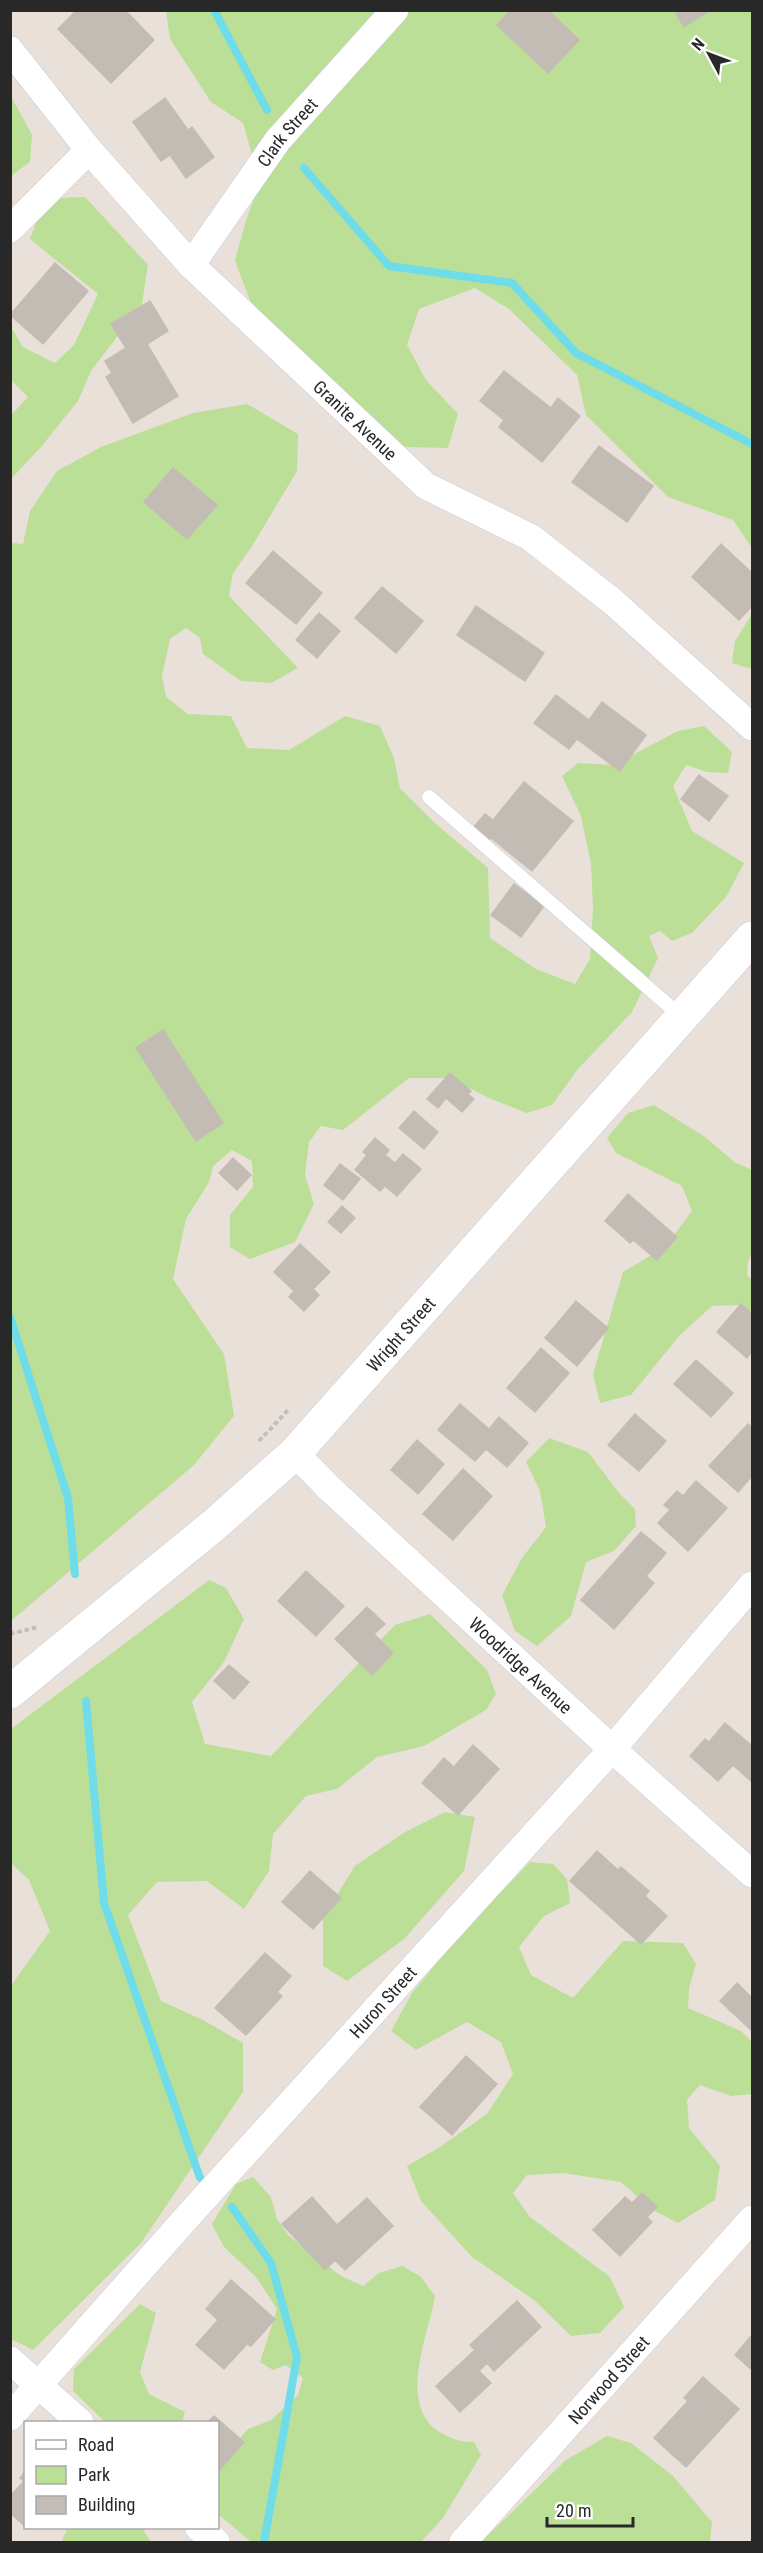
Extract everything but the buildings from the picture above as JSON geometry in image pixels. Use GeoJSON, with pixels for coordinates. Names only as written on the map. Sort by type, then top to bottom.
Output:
{"type":"FeatureCollection","features":[{"type":"Feature","properties":{"kind":"main road","name":"Wright Street"},"geometry":{"type":"LineString","coordinates":[[10,1692],[214,1525],[295,1453],[753,938]]}},
{"type":"Feature","properties":{"kind":"street","name":"Clark Street"},"geometry":{"type":"LineString","coordinates":[[191,265],[278,140],[395,10]]}},
{"type":"Feature","properties":{"kind":"street","name":"Granite Avenue"},"geometry":{"type":"LineString","coordinates":[[10,50],[90,150],[191,265],[426,486],[530,537],[612,601],[753,727]]}},
{"type":"Feature","properties":{"kind":"street"},"geometry":{"type":"LineString","coordinates":[[10,229],[90,150]]}},
{"type":"Feature","properties":{"kind":"street","name":"Woodridge Avenue"},"geometry":{"type":"LineString","coordinates":[[295,1453],[329,1488],[612,1749],[753,1874]]}},
{"type":"Feature","properties":{"kind":"street","name":"Huron Street"},"geometry":{"type":"LineString","coordinates":[[10,2417],[197,2206],[612,1749],[753,1585]]}},
{"type":"Feature","properties":{"kind":"street","name":"Norwood Street"},"geometry":{"type":"LineString","coordinates":[[463,2542],[753,2219]]}},
{"type":"Feature","properties":{"kind":"street"},"geometry":{"type":"LineString","coordinates":[[10,2360],[79,2421]]}},
{"type":"Feature","properties":{"kind":"street"},"geometry":{"type":"LineString","coordinates":[[200,2529],[216,2542]]}},
{"type":"Feature","properties":{"kind":"lane"},"geometry":{"type":"LineString","coordinates":[[429,797],[683,1018]]}},
{"type":"Feature","properties":{"kind":"path"},"geometry":{"type":"LineString","coordinates":[[251,1449],[290,1408]]}},
{"type":"Feature","properties":{"kind":"path"},"geometry":{"type":"LineString","coordinates":[[10,1634],[36,1629],[43,1623]]}},
{"type":"Feature","properties":{"kind":"green space"},"geometry":{"type":"Polygon","coordinates":[[[166,11],[752,11],[752,548],[733,520],[668,497],[586,415],[577,375],[509,309],[475,288],[419,309],[407,345],[426,380],[458,414],[448,448],[405,447],[251,303],[235,261],[246,220],[260,183],[243,123],[211,102],[170,39],[166,11]]]}},
{"type":"Feature","properties":{"kind":"green space"},"geometry":{"type":"Polygon","coordinates":[[[11,96],[32,135],[30,162],[11,176],[11,96]]]}},
{"type":"Feature","properties":{"kind":"green space"},"geometry":{"type":"Polygon","coordinates":[[[85,197],[148,265],[142,304],[91,371],[78,401],[41,447],[11,479],[11,415],[28,397],[11,380],[10,325],[23,347],[55,363],[74,345],[98,294],[30,239],[38,217],[60,198],[85,197]]]}},
{"type":"Feature","properties":{"kind":"green space"},"geometry":{"type":"Polygon","coordinates":[[[247,404],[298,434],[297,471],[251,548],[233,573],[229,596],[298,668],[271,683],[241,681],[203,654],[200,638],[186,628],[170,639],[162,676],[166,697],[188,714],[231,716],[247,748],[289,750],[345,716],[380,726],[394,758],[400,788],[436,824],[488,868],[490,938],[536,969],[575,984],[590,959],[593,908],[591,864],[581,816],[562,776],[578,763],[613,765],[678,731],[704,726],[732,752],[728,773],[707,772],[686,765],[673,786],[692,831],[744,863],[726,897],[692,933],[672,941],[660,931],[649,936],[658,958],[632,1012],[578,1069],[552,1105],[527,1113],[489,1098],[449,1078],[409,1078],[343,1130],[321,1126],[309,1142],[305,1175],[314,1204],[295,1242],[250,1259],[230,1247],[230,1215],[253,1187],[252,1161],[232,1150],[213,1166],[209,1182],[186,1219],[173,1279],[224,1354],[234,1416],[194,1465],[11,1621],[11,543],[23,544],[30,511],[57,471],[101,447],[193,413],[247,404]]]}},
{"type":"Feature","properties":{"kind":"green space"},"geometry":{"type":"Polygon","coordinates":[[[752,614],[752,669],[732,663],[735,641],[752,614]]]}},
{"type":"Feature","properties":{"kind":"green space"},"geometry":{"type":"Polygon","coordinates":[[[654,1105],[705,1137],[736,1163],[752,1170],[752,1254],[748,1261],[747,1275],[752,1280],[752,1313],[743,1305],[712,1306],[680,1335],[631,1395],[600,1403],[593,1374],[623,1272],[665,1247],[692,1211],[682,1186],[616,1153],[607,1138],[628,1113],[654,1105]]]}},
{"type":"Feature","properties":{"kind":"green space"},"geometry":{"type":"Polygon","coordinates":[[[549,1438],[588,1452],[619,1493],[635,1509],[636,1526],[614,1551],[586,1562],[571,1616],[537,1646],[515,1631],[502,1595],[522,1558],[546,1527],[540,1491],[526,1462],[549,1438]]]}},
{"type":"Feature","properties":{"kind":"green space"},"geometry":{"type":"Polygon","coordinates":[[[209,1580],[226,1588],[244,1619],[224,1662],[192,1702],[205,1744],[271,1756],[395,1625],[430,1614],[487,1670],[496,1694],[486,1710],[424,1746],[377,1757],[337,1789],[306,1796],[273,1834],[269,1871],[244,1909],[207,1881],[157,1882],[128,1915],[161,2001],[203,2020],[243,2043],[243,2092],[141,2243],[33,2350],[11,2339],[10,1987],[50,1931],[29,1880],[11,1863],[11,1729],[209,1580]]]}},
{"type":"Feature","properties":{"kind":"green space"},"geometry":{"type":"Polygon","coordinates":[[[445,1812],[475,1817],[464,1871],[404,1939],[347,1981],[323,1966],[323,1917],[355,1866],[405,1832],[445,1812]]]}},
{"type":"Feature","properties":{"kind":"green space"},"geometry":{"type":"Polygon","coordinates":[[[530,1862],[553,1864],[567,1879],[570,1903],[544,1916],[519,1947],[531,1975],[573,1998],[623,1941],[683,1943],[696,1964],[689,1988],[688,2008],[741,2031],[752,2042],[752,2094],[731,2096],[700,2085],[687,2100],[689,2128],[720,2166],[715,2200],[678,2223],[653,2210],[621,2182],[563,2173],[527,2175],[513,2193],[530,2217],[610,2277],[624,2307],[600,2333],[571,2336],[534,2300],[472,2257],[421,2201],[407,2166],[440,2147],[487,2114],[513,2074],[501,2042],[467,2022],[416,2050],[391,2031],[412,1993],[463,1931],[530,1862]]]}},
{"type":"Feature","properties":{"kind":"green space"},"geometry":{"type":"Polygon","coordinates":[[[253,2177],[271,2197],[277,2219],[289,2236],[341,2276],[363,2286],[379,2273],[402,2266],[420,2276],[435,2296],[418,2371],[421,2407],[429,2422],[443,2434],[465,2442],[474,2442],[481,2455],[443,2518],[421,2542],[251,2542],[219,2515],[219,2462],[248,2429],[271,2420],[298,2395],[303,2378],[286,2365],[273,2370],[260,2362],[277,2309],[256,2277],[224,2247],[212,2224],[236,2184],[253,2177]]]}},
{"type":"Feature","properties":{"kind":"green space"},"geometry":{"type":"Polygon","coordinates":[[[140,2304],[156,2313],[140,2372],[149,2394],[185,2412],[182,2421],[104,2421],[73,2391],[74,2369],[140,2304]]]}},
{"type":"Feature","properties":{"kind":"green space"},"geometry":{"type":"Polygon","coordinates":[[[607,2436],[631,2443],[673,2476],[712,2522],[710,2542],[481,2542],[566,2460],[607,2436]]]}},
{"type":"Feature","properties":{"kind":"green space"},"geometry":{"type":"Polygon","coordinates":[[[68,2529],[143,2529],[151,2542],[61,2542],[68,2529]]]}},
{"type":"Feature","properties":{"kind":"waterway"},"geometry":{"type":"LineString","coordinates":[[214,10],[267,110]]}},
{"type":"Feature","properties":{"kind":"waterway"},"geometry":{"type":"LineString","coordinates":[[304,168],[389,266],[512,283],[576,353],[752,444]]}},
{"type":"Feature","properties":{"kind":"waterway"},"geometry":{"type":"LineString","coordinates":[[10,1317],[68,1498],[75,1574]]}},
{"type":"Feature","properties":{"kind":"waterway"},"geometry":{"type":"LineString","coordinates":[[86,1701],[104,1903],[200,2178]]}},
{"type":"Feature","properties":{"kind":"waterway"},"geometry":{"type":"LineString","coordinates":[[232,2207],[271,2263],[297,2357],[264,2542]]}}]}
